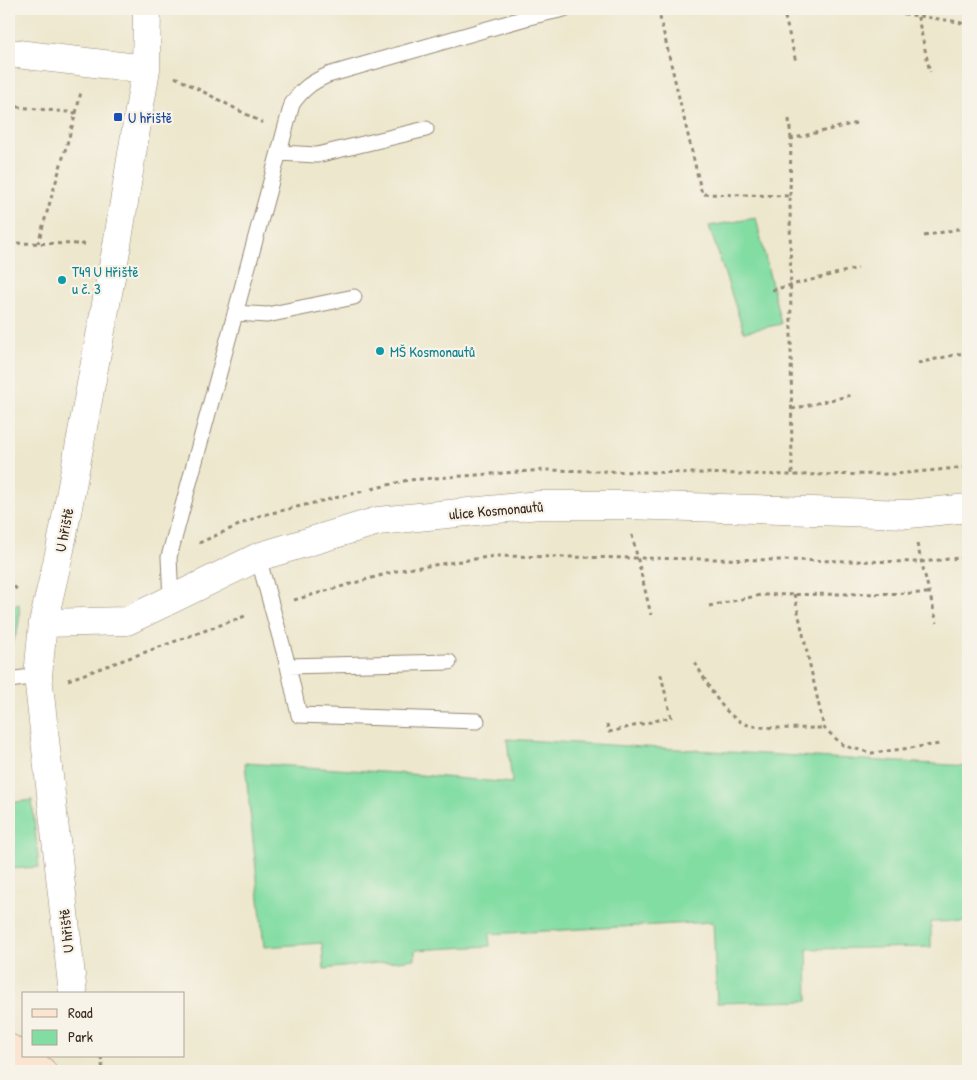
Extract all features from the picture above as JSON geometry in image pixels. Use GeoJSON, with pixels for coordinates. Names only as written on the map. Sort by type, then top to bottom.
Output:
{"type":"FeatureCollection","features":[{"type":"Feature","properties":{"kind":"street","name":"U hřiště"},"geometry":{"type":"LineString","coordinates":[[73,992],[38,676],[43,623],[60,550],[117,246],[158,72],[147,9]]}},
{"type":"Feature","properties":{"kind":"street"},"geometry":{"type":"LineString","coordinates":[[9,53],[158,72]]}},
{"type":"Feature","properties":{"kind":"street","name":"ulice Kosmonautů"},"geometry":{"type":"LineString","coordinates":[[43,623],[127,621],[258,557],[378,522],[540,505],[625,505],[909,514],[968,508]]}},
{"type":"Feature","properties":{"kind":"street"},"geometry":{"type":"LineString","coordinates":[[9,1048],[22,1055]]}},
{"type":"Feature","properties":{"kind":"street"},"geometry":{"type":"LineString","coordinates":[[28,1058],[42,1065]]}},
{"type":"Feature","properties":{"kind":"lane"},"geometry":{"type":"LineString","coordinates":[[170,600],[169,557],[292,104],[301,91],[312,82],[328,75],[529,17],[564,9]]}},
{"type":"Feature","properties":{"kind":"lane"},"geometry":{"type":"LineString","coordinates":[[280,153],[317,155],[426,128]]}},
{"type":"Feature","properties":{"kind":"lane"},"geometry":{"type":"LineString","coordinates":[[235,313],[267,315],[354,297]]}},
{"type":"Feature","properties":{"kind":"lane"},"geometry":{"type":"LineString","coordinates":[[258,557],[288,666],[299,715],[477,721]]}},
{"type":"Feature","properties":{"kind":"lane"},"geometry":{"type":"LineString","coordinates":[[288,666],[449,662]]}},
{"type":"Feature","properties":{"kind":"lane"},"geometry":{"type":"LineString","coordinates":[[9,680],[38,676]]}},
{"type":"Feature","properties":{"kind":"path"},"geometry":{"type":"LineString","coordinates":[[658,9],[702,194],[790,196]]}},
{"type":"Feature","properties":{"kind":"path"},"geometry":{"type":"LineString","coordinates":[[783,9],[796,62]]}},
{"type":"Feature","properties":{"kind":"path"},"geometry":{"type":"LineString","coordinates":[[872,9],[959,22],[968,26]]}},
{"type":"Feature","properties":{"kind":"path"},"geometry":{"type":"LineString","coordinates":[[916,9],[930,72]]}},
{"type":"Feature","properties":{"kind":"path"},"geometry":{"type":"LineString","coordinates":[[158,72],[284,134]]}},
{"type":"Feature","properties":{"kind":"path"},"geometry":{"type":"LineString","coordinates":[[38,243],[82,87]]}},
{"type":"Feature","properties":{"kind":"path"},"geometry":{"type":"LineString","coordinates":[[9,106],[76,113]]}},
{"type":"Feature","properties":{"kind":"path"},"geometry":{"type":"LineString","coordinates":[[789,119],[791,138],[791,510]]}},
{"type":"Feature","properties":{"kind":"path"},"geometry":{"type":"LineString","coordinates":[[791,138],[860,122]]}},
{"type":"Feature","properties":{"kind":"path"},"geometry":{"type":"LineString","coordinates":[[924,236],[968,227]]}},
{"type":"Feature","properties":{"kind":"path"},"geometry":{"type":"LineString","coordinates":[[9,243],[117,246]]}},
{"type":"Feature","properties":{"kind":"path"},"geometry":{"type":"LineString","coordinates":[[772,290],[858,268]]}},
{"type":"Feature","properties":{"kind":"path"},"geometry":{"type":"LineString","coordinates":[[918,363],[968,352]]}},
{"type":"Feature","properties":{"kind":"path"},"geometry":{"type":"LineString","coordinates":[[792,409],[852,395]]}},
{"type":"Feature","properties":{"kind":"path"},"geometry":{"type":"LineString","coordinates":[[625,505],[651,615]]}},
{"type":"Feature","properties":{"kind":"path"},"geometry":{"type":"LineString","coordinates":[[909,514],[937,623]]}},
{"type":"Feature","properties":{"kind":"path"},"geometry":{"type":"LineString","coordinates":[[38,676],[64,682],[271,606],[400,570],[495,556],[922,562],[968,557]]}},
{"type":"Feature","properties":{"kind":"path"},"geometry":{"type":"LineString","coordinates":[[708,606],[761,595],[929,593]]}},
{"type":"Feature","properties":{"kind":"path"},"geometry":{"type":"LineString","coordinates":[[794,594],[824,728],[844,746],[872,753],[940,744]]}},
{"type":"Feature","properties":{"kind":"path"},"geometry":{"type":"LineString","coordinates":[[694,663],[723,707],[742,723],[754,726],[824,728]]}},
{"type":"Feature","properties":{"kind":"path"},"geometry":{"type":"LineString","coordinates":[[607,724],[609,732],[671,717],[660,671]]}},
{"type":"Feature","properties":{"kind":"path"},"geometry":{"type":"LineString","coordinates":[[101,1058],[103,1071]]}},
{"type":"Feature","properties":{"kind":"green space"},"geometry":{"type":"Polygon","coordinates":[[[756,218],[781,324],[744,332],[709,226],[756,218]]]}},
{"type":"Feature","properties":{"kind":"green space"},"geometry":{"type":"Polygon","coordinates":[[[19,604],[18,627],[9,647],[9,608],[19,604]]]}},
{"type":"Feature","properties":{"kind":"green space"},"geometry":{"type":"Polygon","coordinates":[[[507,739],[968,766],[968,921],[931,922],[931,947],[807,949],[808,1001],[717,1003],[713,922],[489,934],[490,946],[415,950],[415,959],[324,969],[322,943],[264,947],[245,763],[512,783],[507,739]]]}},
{"type":"Feature","properties":{"kind":"green space"},"geometry":{"type":"Polygon","coordinates":[[[32,800],[39,867],[9,869],[9,803],[32,800]]]}},
{"type":"Feature","properties":{"kind":"place","name":"U hřiště"},"geometry":{"type":"Point","coordinates":[118,117]}},
{"type":"Feature","properties":{"kind":"place","name":"T49 U Hřiště u č. 3"},"geometry":{"type":"Point","coordinates":[62,280]}},
{"type":"Feature","properties":{"kind":"place","name":"MŠ Kosmonautů"},"geometry":{"type":"Point","coordinates":[380,351]}}]}
